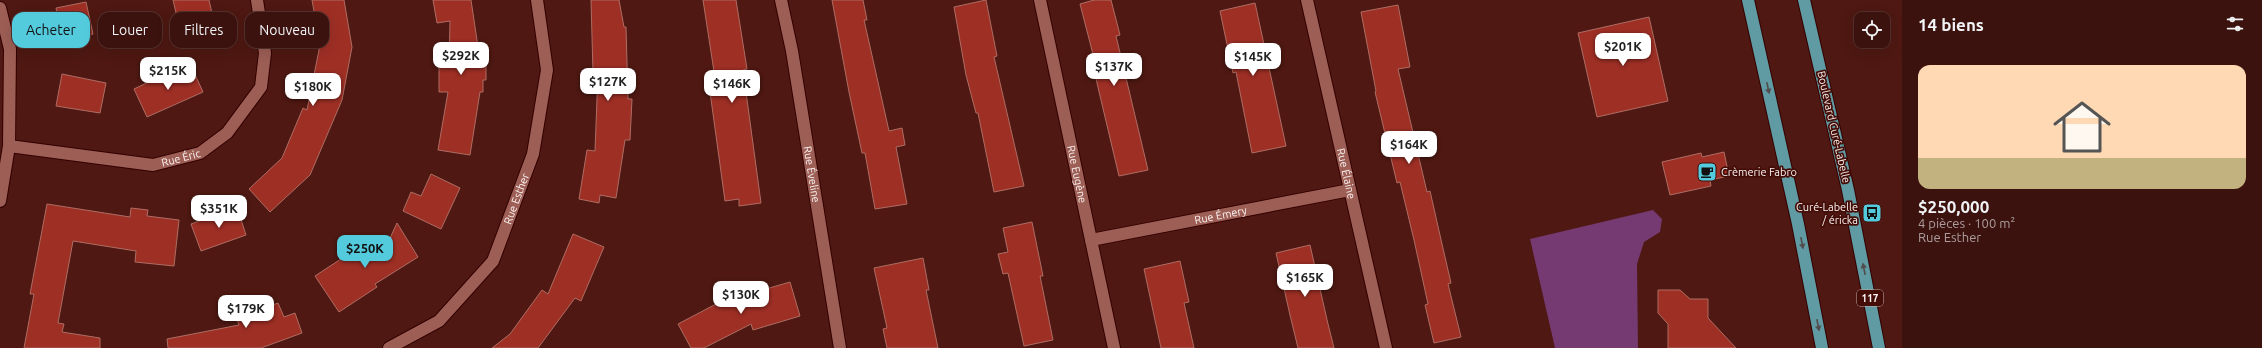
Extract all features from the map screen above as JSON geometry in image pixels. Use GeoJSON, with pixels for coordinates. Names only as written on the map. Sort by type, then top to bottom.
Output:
{"type":"FeatureCollection","features":[{"type":"Feature","properties":{"kind":"main road"},"geometry":{"type":"LineString","coordinates":[[1748,0],[1798,224],[1822,348]]}},
{"type":"Feature","properties":{"kind":"main road","name":"Boulevard Curé-Labelle"},"geometry":{"type":"LineString","coordinates":[[1804,0],[1848,190],[1880,348]]}},
{"type":"Feature","properties":{"kind":"street","name":"Rue Éric"},"geometry":{"type":"LineString","coordinates":[[8,146],[153,165],[200,152],[227,133],[261,86],[265,53],[257,0]]}},
{"type":"Feature","properties":{"kind":"street","name":"Rue Esther"},"geometry":{"type":"LineString","coordinates":[[389,348],[439,321],[493,261],[533,154],[546,70],[537,0]]}},
{"type":"Feature","properties":{"kind":"street","name":"Rue Éveline"},"geometry":{"type":"LineString","coordinates":[[781,0],[792,51],[840,348]]}},
{"type":"Feature","properties":{"kind":"street","name":"Rue Eugène"},"geometry":{"type":"LineString","coordinates":[[1040,0],[1114,348]]}},
{"type":"Feature","properties":{"kind":"street","name":"Rue Élaine"},"geometry":{"type":"LineString","coordinates":[[1307,0],[1386,348]]}},
{"type":"Feature","properties":{"kind":"street"},"geometry":{"type":"LineString","coordinates":[[0,8],[10,48],[8,146],[0,202]]}},
{"type":"Feature","properties":{"kind":"street","name":"Rue Émery"},"geometry":{"type":"LineString","coordinates":[[1091,240],[1350,190]]}},
{"type":"Feature","properties":{"kind":"shaded area"},"geometry":{"type":"Polygon","coordinates":[[[1653,210],[1662,219],[1660,232],[1644,242],[1637,264],[1638,348],[1555,348],[1530,239],[1653,210]]]}},
{"type":"Feature","properties":{"kind":"building"},"geometry":{"type":"Polygon","coordinates":[[[173,0],[209,0],[212,12],[176,12],[173,0]]]}},
{"type":"Feature","properties":{"kind":"building"},"geometry":{"type":"Polygon","coordinates":[[[312,0],[344,0],[352,47],[342,100],[310,175],[270,212],[249,189],[282,158],[303,108],[307,110],[319,48],[329,48],[329,12],[314,12],[312,0]]]}},
{"type":"Feature","properties":{"kind":"building"},"geometry":{"type":"Polygon","coordinates":[[[433,0],[471,0],[478,47],[486,47],[486,80],[483,80],[483,92],[480,92],[470,155],[438,150],[448,92],[439,92],[439,67],[449,67],[450,21],[437,23],[433,0]]]}},
{"type":"Feature","properties":{"kind":"building"},"geometry":{"type":"Polygon","coordinates":[[[591,0],[619,0],[624,27],[626,27],[628,99],[632,99],[630,140],[625,140],[616,198],[600,195],[599,203],[579,199],[587,150],[595,151],[598,73],[593,73],[591,0]]]}},
{"type":"Feature","properties":{"kind":"building"},"geometry":{"type":"Polygon","coordinates":[[[703,0],[736,0],[747,69],[743,70],[761,203],[739,206],[739,199],[725,201],[710,92],[717,91],[703,0]]]}},
{"type":"Feature","properties":{"kind":"building"},"geometry":{"type":"Polygon","coordinates":[[[832,0],[863,0],[867,20],[864,20],[889,131],[902,128],[905,145],[896,147],[907,204],[875,209],[865,153],[862,153],[849,92],[832,0]]]}},
{"type":"Feature","properties":{"kind":"building"},"geometry":{"type":"Polygon","coordinates":[[[986,0],[997,56],[994,57],[1024,186],[994,192],[978,113],[976,113],[966,75],[954,7],[986,0]]]}},
{"type":"Feature","properties":{"kind":"building"},"geometry":{"type":"Polygon","coordinates":[[[1094,0],[1111,0],[1120,35],[1116,36],[1148,170],[1119,176],[1092,62],[1095,62],[1080,4],[1094,0]]]}},
{"type":"Feature","properties":{"kind":"building"},"geometry":{"type":"Polygon","coordinates":[[[86,2],[88,12],[57,12],[56,8],[86,2]]]}},
{"type":"Feature","properties":{"kind":"building"},"geometry":{"type":"Polygon","coordinates":[[[1255,3],[1286,146],[1252,153],[1236,72],[1233,73],[1220,11],[1255,3]]]}},
{"type":"Feature","properties":{"kind":"building"},"geometry":{"type":"Polygon","coordinates":[[[1398,5],[1410,67],[1398,69],[1427,192],[1430,191],[1451,283],[1448,284],[1461,337],[1434,343],[1425,305],[1428,304],[1414,240],[1400,182],[1397,183],[1375,92],[1361,12],[1398,5]]]}},
{"type":"Feature","properties":{"kind":"building"},"geometry":{"type":"Polygon","coordinates":[[[1649,17],[1668,101],[1597,117],[1578,33],[1649,17]]]}},
{"type":"Feature","properties":{"kind":"building"},"geometry":{"type":"Polygon","coordinates":[[[90,20],[93,34],[90,35],[90,20]]]}},
{"type":"Feature","properties":{"kind":"building"},"geometry":{"type":"Polygon","coordinates":[[[192,68],[203,92],[147,117],[134,89],[176,69],[178,75],[192,68]]]}},
{"type":"Feature","properties":{"kind":"building"},"geometry":{"type":"Polygon","coordinates":[[[62,74],[106,83],[100,113],[56,106],[62,74]]]}},
{"type":"Feature","properties":{"kind":"building"},"geometry":{"type":"Polygon","coordinates":[[[1724,152],[1729,176],[1710,180],[1711,186],[1670,195],[1662,162],[1701,153],[1702,157],[1724,152]]]}},
{"type":"Feature","properties":{"kind":"building"},"geometry":{"type":"Polygon","coordinates":[[[431,174],[460,188],[441,229],[403,211],[411,192],[421,196],[431,174]]]}},
{"type":"Feature","properties":{"kind":"building"},"geometry":{"type":"Polygon","coordinates":[[[47,204],[130,217],[131,208],[148,210],[147,216],[179,220],[174,266],[135,262],[136,251],[73,241],[58,323],[64,324],[62,332],[100,338],[100,348],[24,348],[34,294],[30,294],[47,204]]]}},
{"type":"Feature","properties":{"kind":"building"},"geometry":{"type":"Polygon","coordinates":[[[237,207],[246,235],[201,251],[191,224],[237,207]]]}},
{"type":"Feature","properties":{"kind":"building"},"geometry":{"type":"Polygon","coordinates":[[[1032,222],[1043,276],[1040,276],[1053,340],[1024,346],[1008,273],[1003,274],[998,254],[1008,252],[1003,228],[1032,222]]]}},
{"type":"Feature","properties":{"kind":"building"},"geometry":{"type":"Polygon","coordinates":[[[397,223],[418,257],[375,284],[377,287],[339,312],[315,276],[373,238],[383,253],[397,223]]]}},
{"type":"Feature","properties":{"kind":"building"},"geometry":{"type":"Polygon","coordinates":[[[573,234],[604,247],[581,301],[575,298],[538,348],[492,348],[510,334],[542,290],[548,294],[573,234]]]}},
{"type":"Feature","properties":{"kind":"building"},"geometry":{"type":"Polygon","coordinates":[[[1310,245],[1334,348],[1298,348],[1290,315],[1276,253],[1310,245]]]}},
{"type":"Feature","properties":{"kind":"building"},"geometry":{"type":"Polygon","coordinates":[[[923,258],[929,290],[926,290],[938,348],[887,348],[883,329],[887,328],[874,268],[923,258]]]}},
{"type":"Feature","properties":{"kind":"building"},"geometry":{"type":"Polygon","coordinates":[[[1180,261],[1189,302],[1184,303],[1194,348],[1161,348],[1144,269],[1180,261]]]}},
{"type":"Feature","properties":{"kind":"building"},"geometry":{"type":"Polygon","coordinates":[[[790,282],[800,316],[753,330],[751,324],[704,348],[691,348],[678,324],[718,303],[790,282]]]}},
{"type":"Feature","properties":{"kind":"building"},"geometry":{"type":"Polygon","coordinates":[[[1658,290],[1680,290],[1690,299],[1708,299],[1708,318],[1736,348],[1668,348],[1668,324],[1658,313],[1658,290]]]}},
{"type":"Feature","properties":{"kind":"building"},"geometry":{"type":"Polygon","coordinates":[[[266,296],[270,306],[278,303],[284,317],[295,313],[302,333],[261,348],[168,348],[167,339],[239,325],[233,309],[266,296]]]}},
{"type":"Feature","properties":{"kind":"place","name":"Crèmerie Fabro"},"geometry":{"type":"Point","coordinates":[1707,172]}},
{"type":"Feature","properties":{"kind":"place","name":"Curé-Labelle / éricka"},"geometry":{"type":"Point","coordinates":[1872,213]}}]}
